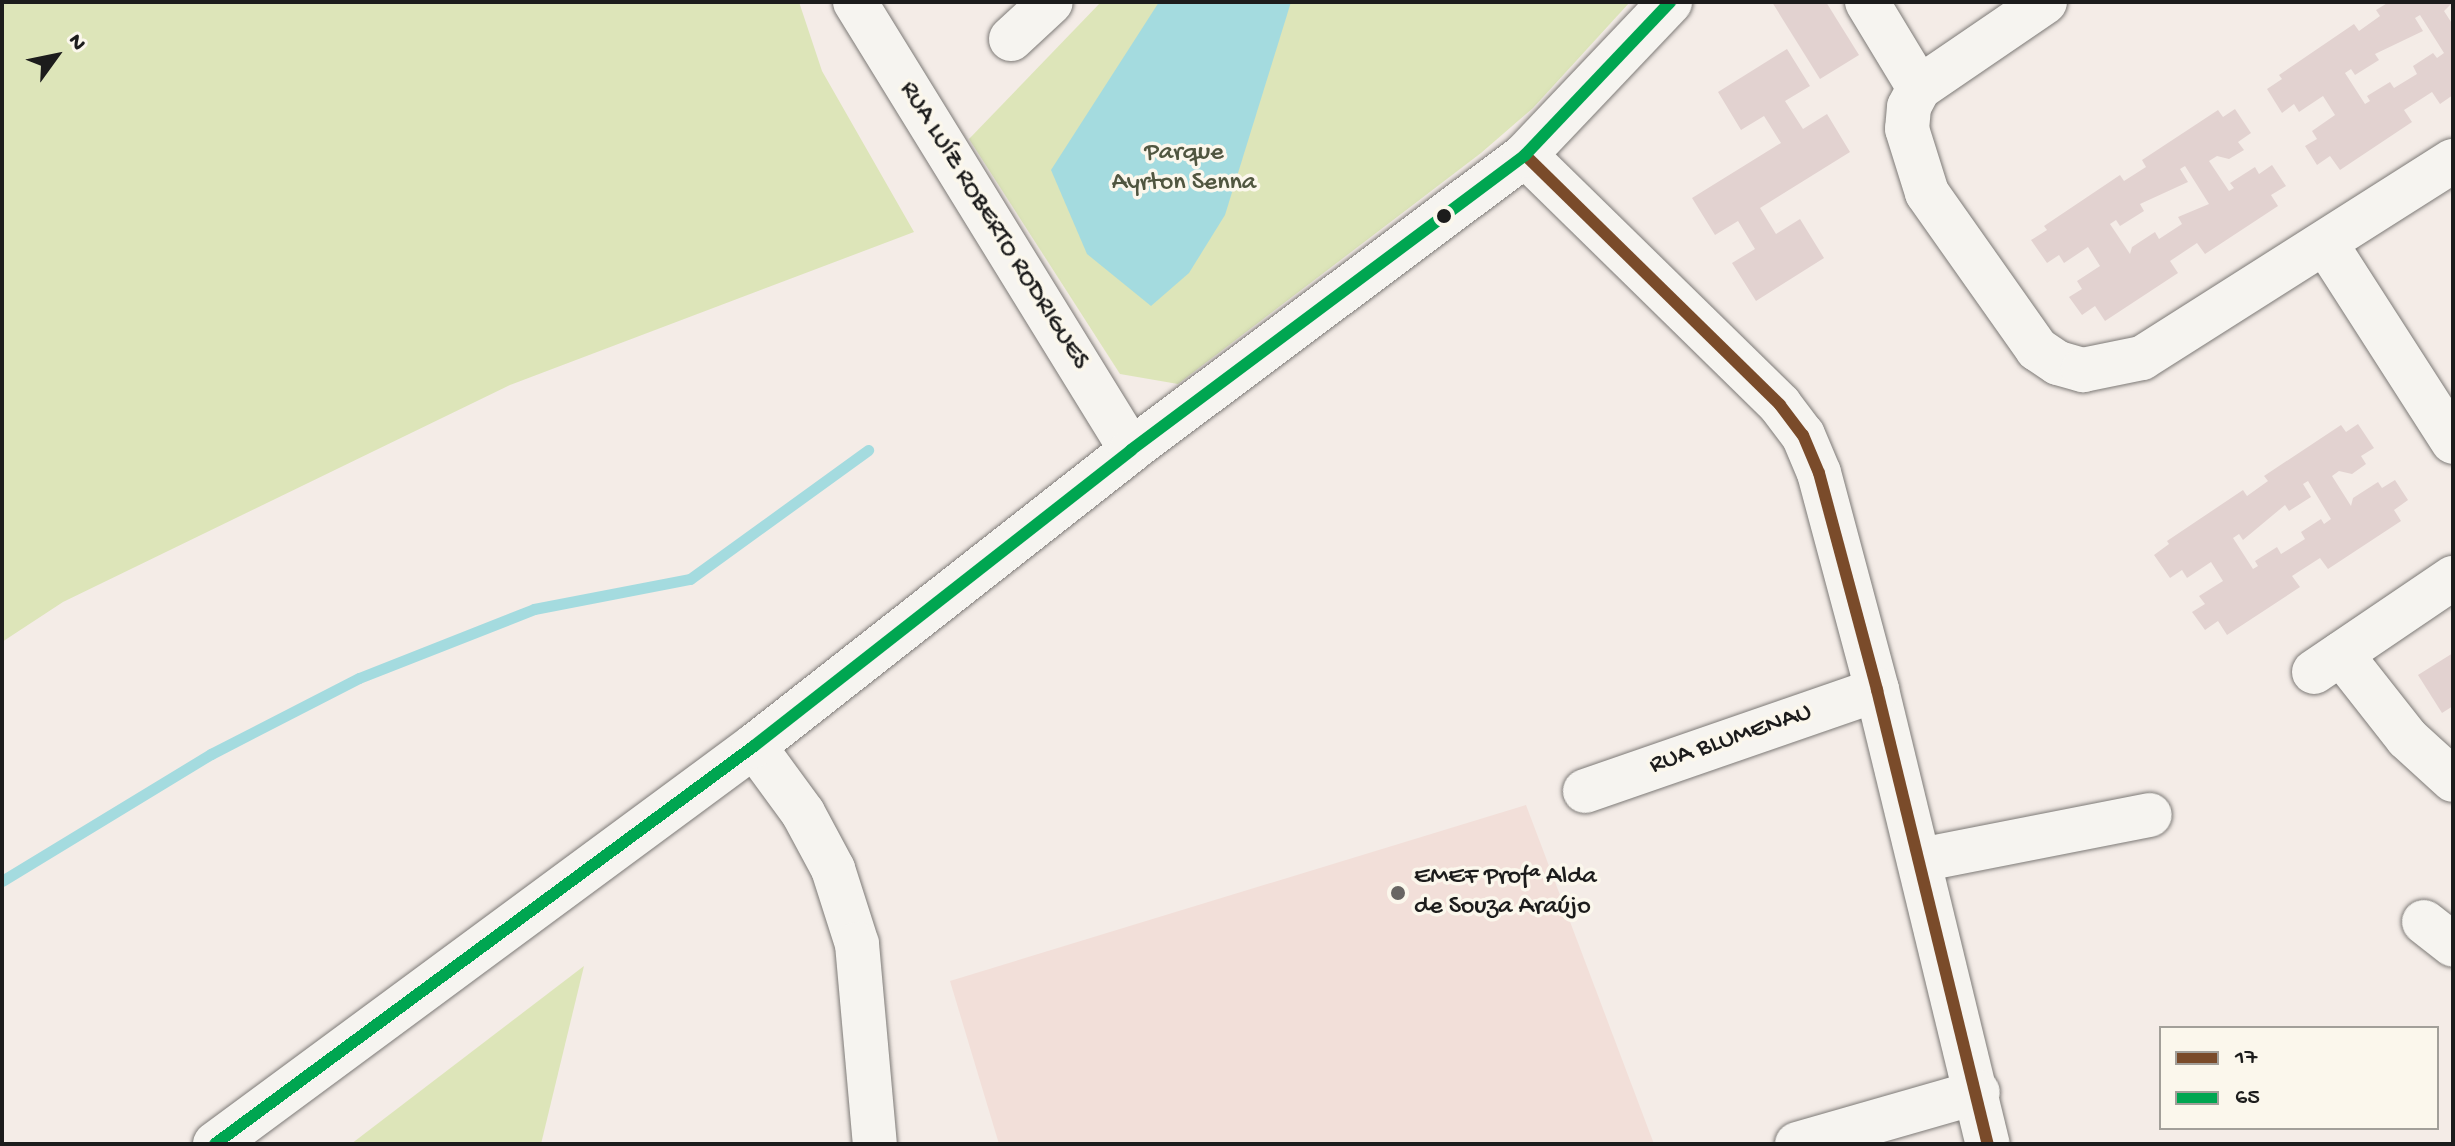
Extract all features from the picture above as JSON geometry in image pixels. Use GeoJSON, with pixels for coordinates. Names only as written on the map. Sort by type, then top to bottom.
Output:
{"type":"FeatureCollection","features":[{"type":"Feature","properties":{"kind":"street","name":"RUA LUÍZ ROBERTO RODRIGUES"},"geometry":{"type":"LineString","coordinates":[[855,2],[1131,450]]}},
{"type":"Feature","properties":{"kind":"street"},"geometry":{"type":"LineString","coordinates":[[1011,39],[1051,2]]}},
{"type":"Feature","properties":{"kind":"street"},"geometry":{"type":"LineString","coordinates":[[215,1144],[754,746],[1131,450],[1525,155],[1670,2]]}},
{"type":"Feature","properties":{"kind":"street"},"geometry":{"type":"LineString","coordinates":[[1867,2],[1919,88]]}},
{"type":"Feature","properties":{"kind":"street"},"geometry":{"type":"LineString","coordinates":[[2045,2],[1919,88],[1909,107],[1907,129],[1927,193],[2037,349],[2058,363],[2083,370],[2142,358],[2453,161]]}},
{"type":"Feature","properties":{"kind":"street"},"geometry":{"type":"LineString","coordinates":[[1525,155],[1780,405],[1803,435],[1819,473],[1877,690],[1978,1092],[1988,1144]]}},
{"type":"Feature","properties":{"kind":"street"},"geometry":{"type":"LineString","coordinates":[[2326,244],[2453,442]]}},
{"type":"Feature","properties":{"kind":"street"},"geometry":{"type":"LineString","coordinates":[[2453,578],[2327,663],[2453,780]]}},
{"type":"Feature","properties":{"kind":"street","name":"RUA BLUMENAU"},"geometry":{"type":"LineString","coordinates":[[1585,791],[1877,690]]}},
{"type":"Feature","properties":{"kind":"street"},"geometry":{"type":"LineString","coordinates":[[754,746],[803,813],[833,869],[857,944],[875,1144]]}},
{"type":"Feature","properties":{"kind":"street"},"geometry":{"type":"LineString","coordinates":[[1920,860],[2150,815]]}},
{"type":"Feature","properties":{"kind":"street"},"geometry":{"type":"LineString","coordinates":[[1797,1144],[1978,1092]]}},
{"type":"Feature","properties":{"kind":"shaded area","name":"EMEF Profª Alda de Souza Araújo"},"geometry":{"type":"Polygon","coordinates":[[[1526,805],[1654,1144],[999,1144],[950,981],[1526,805]]]}},
{"type":"Feature","properties":{"kind":"green space"},"geometry":{"type":"Polygon","coordinates":[[[2,2],[799,2],[822,71],[914,232],[510,385],[63,602],[2,642],[2,2]]]}},
{"type":"Feature","properties":{"kind":"green space","name":"Parque Ayrton Senna"},"geometry":{"type":"Polygon","coordinates":[[[1101,2],[1630,2],[1533,108],[1481,153],[1178,384],[1120,374],[969,139],[1101,2]]]}},
{"type":"Feature","properties":{"kind":"green space"},"geometry":{"type":"Polygon","coordinates":[[[584,966],[541,1144],[351,1144],[584,966]]]}},
{"type":"Feature","properties":{"kind":"water"},"geometry":{"type":"Polygon","coordinates":[[[1159,2],[1291,2],[1225,215],[1189,273],[1151,306],[1087,254],[1051,170],[1159,2]]]}},
{"type":"Feature","properties":{"kind":"building"},"geometry":{"type":"Polygon","coordinates":[[[1772,2],[1826,2],[1859,55],[1820,79],[1772,2]]]}},
{"type":"Feature","properties":{"kind":"building"},"geometry":{"type":"Polygon","coordinates":[[[2389,2],[2453,2],[2444,11],[2453,25],[2453,95],[2440,104],[2432,92],[2404,110],[2412,122],[2340,170],[2330,156],[2317,165],[2305,146],[2317,139],[2312,131],[2335,115],[2323,96],[2299,112],[2294,104],[2282,113],[2267,89],[2282,79],[2279,75],[2354,24],[2359,31],[2380,16],[2376,10],[2389,2]],[[2420,15],[2415,18],[2423,31],[2375,54],[2379,60],[2355,75],[2351,69],[2345,73],[2365,104],[2370,101],[2367,96],[2390,82],[2394,88],[2417,74],[2413,66],[2433,53],[2437,58],[2444,53],[2420,15]]]}},
{"type":"Feature","properties":{"kind":"building"},"geometry":{"type":"Polygon","coordinates":[[[1787,49],[1810,86],[1785,101],[1803,129],[1827,114],[1850,152],[1760,208],[1776,234],[1800,219],[1824,258],[1756,301],[1732,263],[1755,249],[1738,221],[1715,235],[1692,198],[1781,143],[1764,116],[1741,130],[1718,92],[1787,49]]]}},
{"type":"Feature","properties":{"kind":"building"},"geometry":{"type":"Polygon","coordinates":[[[2235,109],[2251,133],[2238,142],[2244,150],[2229,159],[2217,156],[2209,161],[2229,191],[2234,188],[2230,183],[2255,167],[2259,174],[2272,165],[2286,186],[2271,195],[2278,206],[2205,254],[2197,243],[2170,261],[2178,273],[2105,321],[2095,306],[2082,315],[2069,297],[2082,289],[2077,281],[2100,266],[2088,247],[2064,263],[2059,255],[2047,263],[2031,240],[2047,230],[2044,226],[2120,175],[2124,181],[2146,167],[2142,160],[2218,110],[2223,117],[2235,109]],[[2185,166],[2180,169],[2188,182],[2140,204],[2144,211],[2120,226],[2116,220],[2110,224],[2130,254],[2132,247],[2155,232],[2159,239],[2182,224],[2178,217],[2209,204],[2185,166]]]}},
{"type":"Feature","properties":{"kind":"building"},"geometry":{"type":"Polygon","coordinates":[[[2358,424],[2374,448],[2361,456],[2366,464],[2352,474],[2339,471],[2332,476],[2351,506],[2353,498],[2378,482],[2382,488],[2395,480],[2408,500],[2394,510],[2401,521],[2328,569],[2320,558],[2292,576],[2300,587],[2227,635],[2218,621],[2205,630],[2192,612],[2205,604],[2199,596],[2223,581],[2211,562],[2187,578],[2182,570],[2170,578],[2154,555],[2169,544],[2167,541],[2243,490],[2247,496],[2268,481],[2264,476],[2341,425],[2346,432],[2358,424]],[[2308,481],[2303,484],[2311,497],[2289,511],[2285,505],[2243,540],[2239,534],[2233,538],[2253,569],[2258,566],[2255,561],[2277,547],[2281,554],[2305,539],[2301,532],[2321,519],[2324,524],[2331,519],[2308,481]]]}},
{"type":"Feature","properties":{"kind":"building"},"geometry":{"type":"Polygon","coordinates":[[[2453,653],[2453,706],[2442,713],[2418,675],[2453,653]]]}},
{"type":"Feature","properties":{"kind":"waterway"},"geometry":{"type":"LineString","coordinates":[[2,881],[211,754],[359,678],[534,609],[690,579],[868,450]]}},
{"type":"Feature","properties":{"kind":"transit line","name":"65"},"geometry":{"type":"LineString","coordinates":[[215,1144],[754,746],[1131,450],[1525,155],[1670,2]]}},
{"type":"Feature","properties":{"kind":"transit line","name":"17"},"geometry":{"type":"LineString","coordinates":[[1525,155],[1780,405],[1803,435],[1819,473],[1877,690],[1988,1144]]}},
{"type":"Feature","properties":{"kind":"place","name":"EMEF Profª Alda de Souza Araújo"},"geometry":{"type":"Point","coordinates":[1398,893]}}]}
